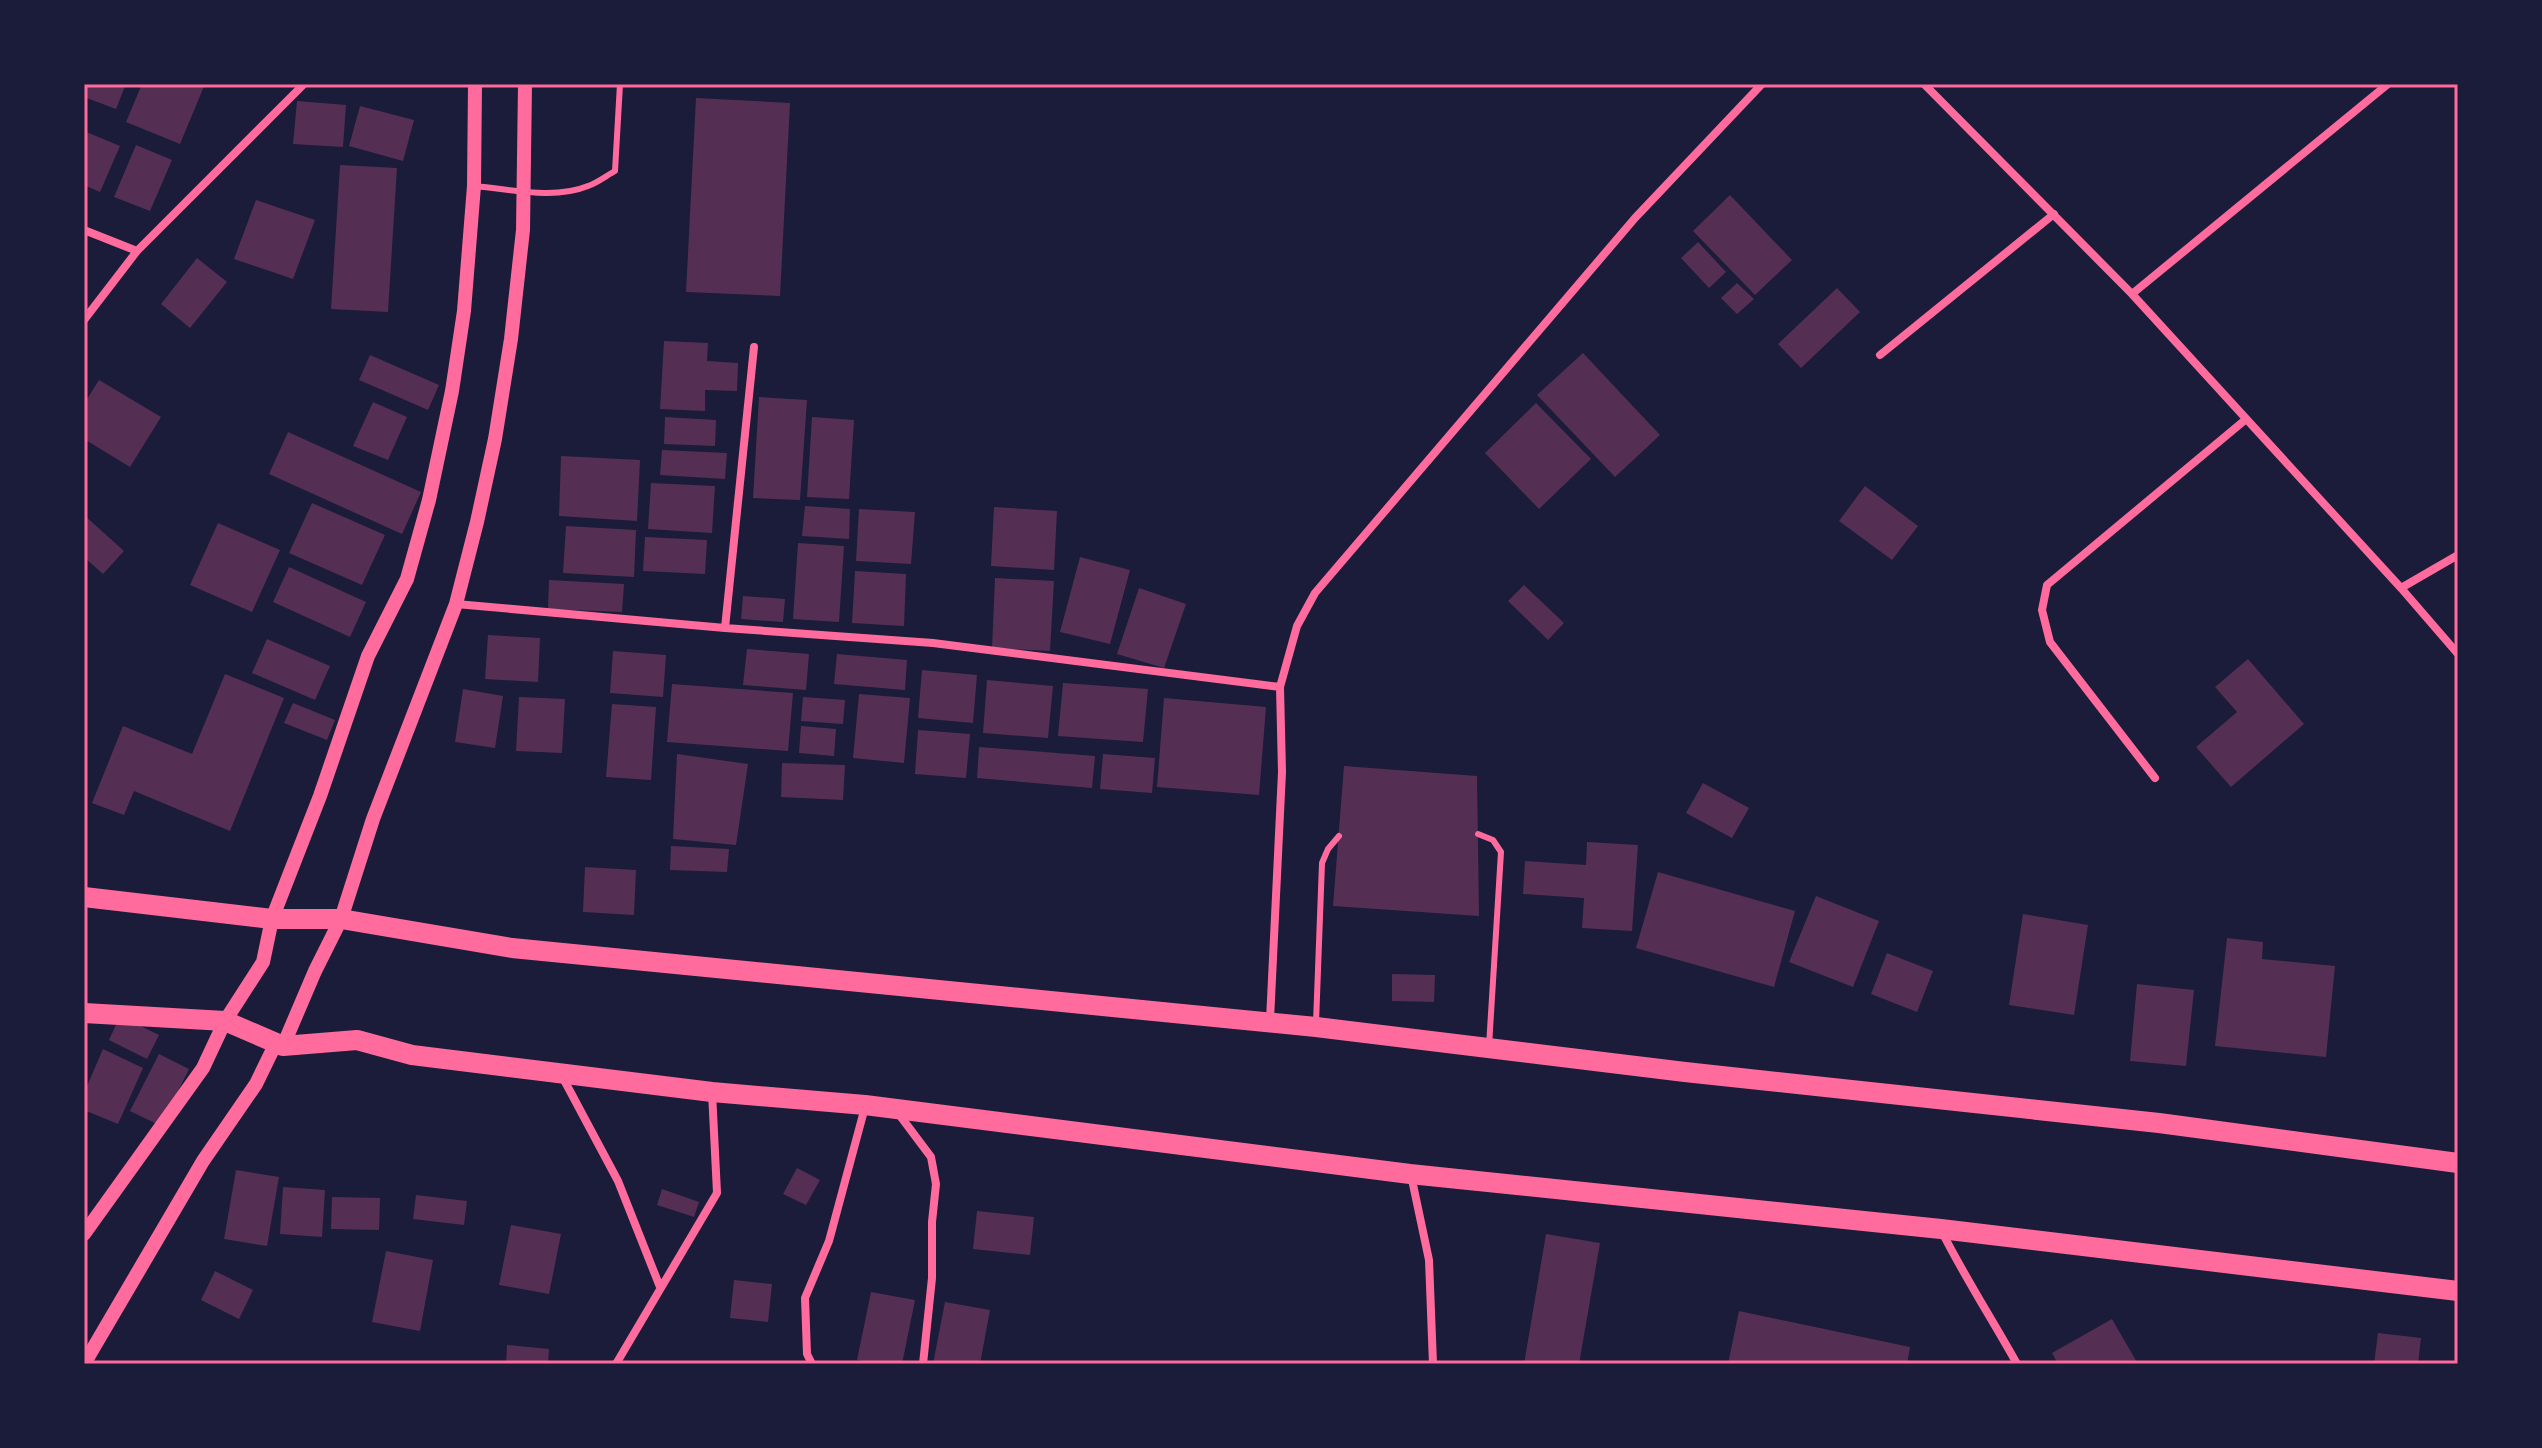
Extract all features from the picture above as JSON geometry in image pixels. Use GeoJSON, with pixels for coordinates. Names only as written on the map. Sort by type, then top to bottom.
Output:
{"type":"FeatureCollection","features":[{"type":"Feature","properties":{"kind":"main road"},"geometry":{"type":"LineString","coordinates":[[84,897],[272,919],[341,919],[512,948],[1316,1027],[1685,1072],[2159,1123],[2458,1163]]}},
{"type":"Feature","properties":{"kind":"main road"},"geometry":{"type":"LineString","coordinates":[[84,1013],[225,1021],[283,1046],[357,1040],[412,1055],[712,1092],[865,1105],[1410,1174],[1941,1229],[2458,1291]]}},
{"type":"Feature","properties":{"kind":"street"},"geometry":{"type":"LineString","coordinates":[[84,320],[137,251],[304,84]]}},
{"type":"Feature","properties":{"kind":"street"},"geometry":{"type":"LineString","coordinates":[[84,1234],[203,1068],[225,1021],[263,962],[272,919],[320,796],[368,656],[407,579],[420,540],[452,391],[464,311],[474,186],[475,84]]}},
{"type":"Feature","properties":{"kind":"street"},"geometry":{"type":"LineString","coordinates":[[84,1364],[203,1161],[256,1084],[273,1049],[283,1046],[341,919],[373,819],[456,604],[495,439],[511,339],[523,230],[525,84]]}},
{"type":"Feature","properties":{"kind":"street"},"geometry":{"type":"LineString","coordinates":[[1270,1024],[1282,772],[1280,687],[1297,626],[1315,593],[1635,218],[1762,84]]}},
{"type":"Feature","properties":{"kind":"street"},"geometry":{"type":"LineString","coordinates":[[1924,84],[2132,294],[2458,654]]}},
{"type":"Feature","properties":{"kind":"street"},"geometry":{"type":"LineString","coordinates":[[2132,294],[2388,84]]}},
{"type":"Feature","properties":{"kind":"street"},"geometry":{"type":"LineString","coordinates":[[1880,355],[2054,214]]}},
{"type":"Feature","properties":{"kind":"street"},"geometry":{"type":"LineString","coordinates":[[84,230],[137,251]]}},
{"type":"Feature","properties":{"kind":"street"},"geometry":{"type":"LineString","coordinates":[[725,628],[754,347]]}},
{"type":"Feature","properties":{"kind":"street"},"geometry":{"type":"LineString","coordinates":[[2155,778],[2050,642],[2042,610],[2047,585],[2245,420]]}},
{"type":"Feature","properties":{"kind":"street"},"geometry":{"type":"LineString","coordinates":[[2401,588],[2458,555]]}},
{"type":"Feature","properties":{"kind":"street"},"geometry":{"type":"LineString","coordinates":[[456,604],[933,643],[1280,687]]}},
{"type":"Feature","properties":{"kind":"street"},"geometry":{"type":"LineString","coordinates":[[561,1073],[618,1181],[660,1287]]}},
{"type":"Feature","properties":{"kind":"street"},"geometry":{"type":"LineString","coordinates":[[616,1364],[717,1193],[712,1092]]}},
{"type":"Feature","properties":{"kind":"street"},"geometry":{"type":"LineString","coordinates":[[812,1364],[807,1354],[805,1298],[829,1241],[865,1105]]}},
{"type":"Feature","properties":{"kind":"street"},"geometry":{"type":"LineString","coordinates":[[896,1110],[931,1157],[936,1184],[932,1278],[923,1364]]}},
{"type":"Feature","properties":{"kind":"street"},"geometry":{"type":"LineString","coordinates":[[1410,1174],[1429,1260],[1433,1364]]}},
{"type":"Feature","properties":{"kind":"street"},"geometry":{"type":"LineString","coordinates":[[1941,1229],[1960,1268],[2017,1364]]}},
{"type":"Feature","properties":{"kind":"lane"},"geometry":{"type":"LineString","coordinates":[[474,186],[566,192],[588,186],[615,171],[620,84]]}},
{"type":"Feature","properties":{"kind":"lane"},"geometry":{"type":"LineString","coordinates":[[1478,834],[1493,840],[1501,852],[1489,1047]]}},
{"type":"Feature","properties":{"kind":"lane"},"geometry":{"type":"LineString","coordinates":[[1316,1027],[1322,863],[1339,836]]}},
{"type":"Feature","properties":{"kind":"building"},"geometry":{"type":"Polygon","coordinates":[[[84,84],[126,84],[116,109],[84,97],[84,84]]]}},
{"type":"Feature","properties":{"kind":"building"},"geometry":{"type":"Polygon","coordinates":[[[142,84],[205,84],[180,144],[126,122],[142,84]]]}},
{"type":"Feature","properties":{"kind":"building"},"geometry":{"type":"Polygon","coordinates":[[[696,98],[790,103],[780,296],[686,292],[696,98]]]}},
{"type":"Feature","properties":{"kind":"building"},"geometry":{"type":"Polygon","coordinates":[[[297,101],[346,105],[343,147],[293,144],[297,101]]]}},
{"type":"Feature","properties":{"kind":"building"},"geometry":{"type":"Polygon","coordinates":[[[360,106],[414,120],[403,161],[349,146],[360,106]]]}},
{"type":"Feature","properties":{"kind":"building"},"geometry":{"type":"Polygon","coordinates":[[[84,131],[120,146],[100,192],[84,185],[84,131]]]}},
{"type":"Feature","properties":{"kind":"building"},"geometry":{"type":"Polygon","coordinates":[[[136,145],[172,160],[150,211],[114,197],[136,145]]]}},
{"type":"Feature","properties":{"kind":"building"},"geometry":{"type":"Polygon","coordinates":[[[340,165],[397,168],[388,312],[331,309],[340,165]]]}},
{"type":"Feature","properties":{"kind":"building"},"geometry":{"type":"Polygon","coordinates":[[[1730,195],[1792,260],[1755,295],[1693,231],[1730,195]]]}},
{"type":"Feature","properties":{"kind":"building"},"geometry":{"type":"Polygon","coordinates":[[[256,200],[315,220],[293,279],[234,259],[256,200]]]}},
{"type":"Feature","properties":{"kind":"building"},"geometry":{"type":"Polygon","coordinates":[[[1698,242],[1726,272],[1709,288],[1681,258],[1698,242]]]}},
{"type":"Feature","properties":{"kind":"building"},"geometry":{"type":"Polygon","coordinates":[[[197,258],[227,282],[190,328],[161,304],[197,258]]]}},
{"type":"Feature","properties":{"kind":"building"},"geometry":{"type":"Polygon","coordinates":[[[1737,283],[1754,299],[1737,314],[1721,298],[1737,283]]]}},
{"type":"Feature","properties":{"kind":"building"},"geometry":{"type":"Polygon","coordinates":[[[1837,288],[1860,312],[1801,368],[1778,344],[1837,288]]]}},
{"type":"Feature","properties":{"kind":"building"},"geometry":{"type":"Polygon","coordinates":[[[664,341],[708,343],[707,361],[738,363],[737,391],[705,390],[705,411],[660,409],[664,341]]]}},
{"type":"Feature","properties":{"kind":"building"},"geometry":{"type":"Polygon","coordinates":[[[1583,353],[1660,435],[1615,477],[1537,395],[1583,353]]]}},
{"type":"Feature","properties":{"kind":"building"},"geometry":{"type":"Polygon","coordinates":[[[370,355],[439,385],[428,410],[359,380],[370,355]]]}},
{"type":"Feature","properties":{"kind":"building"},"geometry":{"type":"Polygon","coordinates":[[[99,380],[161,417],[130,467],[84,439],[84,404],[99,380]]]}},
{"type":"Feature","properties":{"kind":"building"},"geometry":{"type":"Polygon","coordinates":[[[759,397],[807,400],[800,500],[753,498],[759,397]]]}},
{"type":"Feature","properties":{"kind":"building"},"geometry":{"type":"Polygon","coordinates":[[[373,402],[407,417],[388,460],[353,446],[373,402]]]}},
{"type":"Feature","properties":{"kind":"building"},"geometry":{"type":"Polygon","coordinates":[[[1536,403],[1591,459],[1539,509],[1485,453],[1536,403]]]}},
{"type":"Feature","properties":{"kind":"building"},"geometry":{"type":"Polygon","coordinates":[[[665,417],[716,420],[715,446],[664,444],[665,417]]]}},
{"type":"Feature","properties":{"kind":"building"},"geometry":{"type":"Polygon","coordinates":[[[812,417],[854,420],[849,499],[807,497],[812,417]]]}},
{"type":"Feature","properties":{"kind":"building"},"geometry":{"type":"Polygon","coordinates":[[[288,432],[421,492],[402,534],[269,474],[288,432]]]}},
{"type":"Feature","properties":{"kind":"building"},"geometry":{"type":"Polygon","coordinates":[[[662,450],[727,453],[725,479],[660,475],[662,450]]]}},
{"type":"Feature","properties":{"kind":"building"},"geometry":{"type":"Polygon","coordinates":[[[561,456],[640,460],[637,521],[559,516],[561,456]]]}},
{"type":"Feature","properties":{"kind":"building"},"geometry":{"type":"Polygon","coordinates":[[[651,483],[715,486],[712,533],[648,529],[651,483]]]}},
{"type":"Feature","properties":{"kind":"building"},"geometry":{"type":"Polygon","coordinates":[[[1865,486],[1918,526],[1892,560],[1839,521],[1865,486]]]}},
{"type":"Feature","properties":{"kind":"building"},"geometry":{"type":"Polygon","coordinates":[[[312,503],[385,535],[362,585],[289,553],[312,503]]]}},
{"type":"Feature","properties":{"kind":"building"},"geometry":{"type":"Polygon","coordinates":[[[805,506],[850,509],[849,539],[802,536],[805,506]]]}},
{"type":"Feature","properties":{"kind":"building"},"geometry":{"type":"Polygon","coordinates":[[[994,507],[1057,511],[1054,570],[991,566],[994,507]]]}},
{"type":"Feature","properties":{"kind":"building"},"geometry":{"type":"Polygon","coordinates":[[[859,509],[915,512],[911,564],[856,561],[859,509]]]}},
{"type":"Feature","properties":{"kind":"building"},"geometry":{"type":"Polygon","coordinates":[[[84,515],[124,551],[103,574],[84,557],[84,515]]]}},
{"type":"Feature","properties":{"kind":"building"},"geometry":{"type":"Polygon","coordinates":[[[218,523],[280,550],[252,612],[190,585],[218,523]]]}},
{"type":"Feature","properties":{"kind":"building"},"geometry":{"type":"Polygon","coordinates":[[[566,526],[636,530],[634,577],[563,573],[566,526]]]}},
{"type":"Feature","properties":{"kind":"building"},"geometry":{"type":"Polygon","coordinates":[[[645,537],[707,540],[705,574],[643,571],[645,537]]]}},
{"type":"Feature","properties":{"kind":"building"},"geometry":{"type":"Polygon","coordinates":[[[798,543],[844,546],[839,622],[793,619],[798,543]]]}},
{"type":"Feature","properties":{"kind":"building"},"geometry":{"type":"Polygon","coordinates":[[[1080,557],[1130,570],[1110,644],[1060,632],[1080,557]]]}},
{"type":"Feature","properties":{"kind":"building"},"geometry":{"type":"Polygon","coordinates":[[[289,567],[366,602],[350,637],[273,602],[289,567]]]}},
{"type":"Feature","properties":{"kind":"building"},"geometry":{"type":"Polygon","coordinates":[[[855,571],[906,574],[904,626],[852,623],[855,571]]]}},
{"type":"Feature","properties":{"kind":"building"},"geometry":{"type":"Polygon","coordinates":[[[995,578],[1054,581],[1050,651],[992,648],[995,578]]]}},
{"type":"Feature","properties":{"kind":"building"},"geometry":{"type":"Polygon","coordinates":[[[549,580],[624,584],[622,612],[548,609],[549,580]]]}},
{"type":"Feature","properties":{"kind":"building"},"geometry":{"type":"Polygon","coordinates":[[[1524,585],[1564,623],[1548,640],[1508,601],[1524,585]]]}},
{"type":"Feature","properties":{"kind":"building"},"geometry":{"type":"Polygon","coordinates":[[[1139,588],[1186,604],[1164,668],[1117,654],[1139,588]]]}},
{"type":"Feature","properties":{"kind":"building"},"geometry":{"type":"Polygon","coordinates":[[[743,596],[785,599],[783,622],[741,619],[743,596]]]}},
{"type":"Feature","properties":{"kind":"building"},"geometry":{"type":"Polygon","coordinates":[[[488,635],[540,638],[538,682],[485,679],[488,635]]]}},
{"type":"Feature","properties":{"kind":"building"},"geometry":{"type":"Polygon","coordinates":[[[267,639],[330,666],[315,700],[252,673],[267,639]]]}},
{"type":"Feature","properties":{"kind":"building"},"geometry":{"type":"Polygon","coordinates":[[[747,649],[809,654],[806,690],[743,685],[747,649]]]}},
{"type":"Feature","properties":{"kind":"building"},"geometry":{"type":"Polygon","coordinates":[[[613,651],[666,655],[663,697],[610,693],[613,651]]]}},
{"type":"Feature","properties":{"kind":"building"},"geometry":{"type":"Polygon","coordinates":[[[837,654],[907,660],[905,690],[834,684],[837,654]]]}},
{"type":"Feature","properties":{"kind":"building"},"geometry":{"type":"Polygon","coordinates":[[[2248,659],[2304,724],[2231,787],[2196,747],[2237,712],[2215,687],[2248,659]]]}},
{"type":"Feature","properties":{"kind":"building"},"geometry":{"type":"Polygon","coordinates":[[[922,670],[977,675],[973,723],[918,718],[922,670]]]}},
{"type":"Feature","properties":{"kind":"building"},"geometry":{"type":"Polygon","coordinates":[[[225,674],[284,698],[230,831],[134,791],[124,815],[92,803],[123,726],[192,754],[225,674]]]}},
{"type":"Feature","properties":{"kind":"building"},"geometry":{"type":"Polygon","coordinates":[[[987,680],[1053,686],[1048,738],[983,733],[987,680]]]}},
{"type":"Feature","properties":{"kind":"building"},"geometry":{"type":"Polygon","coordinates":[[[1063,683],[1148,689],[1143,742],[1058,736],[1063,683]]]}},
{"type":"Feature","properties":{"kind":"building"},"geometry":{"type":"Polygon","coordinates":[[[672,684],[793,693],[788,751],[667,742],[672,684]]]}},
{"type":"Feature","properties":{"kind":"building"},"geometry":{"type":"Polygon","coordinates":[[[463,689],[503,696],[495,748],[455,742],[463,689]]]}},
{"type":"Feature","properties":{"kind":"building"},"geometry":{"type":"Polygon","coordinates":[[[859,694],[910,698],[904,763],[853,758],[859,694]]]}},
{"type":"Feature","properties":{"kind":"building"},"geometry":{"type":"Polygon","coordinates":[[[519,697],[565,699],[562,753],[516,751],[519,697]]]}},
{"type":"Feature","properties":{"kind":"building"},"geometry":{"type":"Polygon","coordinates":[[[803,697],[845,700],[843,724],[801,721],[803,697]]]}},
{"type":"Feature","properties":{"kind":"building"},"geometry":{"type":"Polygon","coordinates":[[[1164,698],[1266,707],[1259,795],[1157,787],[1164,698]]]}},
{"type":"Feature","properties":{"kind":"building"},"geometry":{"type":"Polygon","coordinates":[[[293,703],[335,720],[327,740],[284,723],[293,703]]]}},
{"type":"Feature","properties":{"kind":"building"},"geometry":{"type":"Polygon","coordinates":[[[612,704],[656,707],[651,780],[606,777],[612,704]]]}},
{"type":"Feature","properties":{"kind":"building"},"geometry":{"type":"Polygon","coordinates":[[[801,726],[836,729],[834,756],[799,753],[801,726]]]}},
{"type":"Feature","properties":{"kind":"building"},"geometry":{"type":"Polygon","coordinates":[[[918,730],[970,734],[966,778],[915,774],[918,730]]]}},
{"type":"Feature","properties":{"kind":"building"},"geometry":{"type":"Polygon","coordinates":[[[979,747],[1095,756],[1092,788],[977,778],[979,747]]]}},
{"type":"Feature","properties":{"kind":"building"},"geometry":{"type":"Polygon","coordinates":[[[677,754],[748,764],[736,845],[673,839],[677,754]]]}},
{"type":"Feature","properties":{"kind":"building"},"geometry":{"type":"Polygon","coordinates":[[[1103,754],[1155,758],[1152,793],[1100,789],[1103,754]]]}},
{"type":"Feature","properties":{"kind":"building"},"geometry":{"type":"Polygon","coordinates":[[[782,763],[845,765],[843,800],[781,797],[782,763]]]}},
{"type":"Feature","properties":{"kind":"building"},"geometry":{"type":"Polygon","coordinates":[[[1344,766],[1477,776],[1479,916],[1333,906],[1344,766]]]}},
{"type":"Feature","properties":{"kind":"building"},"geometry":{"type":"Polygon","coordinates":[[[1703,783],[1749,808],[1732,838],[1686,813],[1703,783]]]}},
{"type":"Feature","properties":{"kind":"building"},"geometry":{"type":"Polygon","coordinates":[[[1587,842],[1638,845],[1632,931],[1582,928],[1584,898],[1523,894],[1525,861],[1586,865],[1587,842]]]}},
{"type":"Feature","properties":{"kind":"building"},"geometry":{"type":"Polygon","coordinates":[[[671,846],[729,849],[727,872],[670,870],[671,846]]]}},
{"type":"Feature","properties":{"kind":"building"},"geometry":{"type":"Polygon","coordinates":[[[585,867],[636,870],[634,915],[583,912],[585,867]]]}},
{"type":"Feature","properties":{"kind":"building"},"geometry":{"type":"Polygon","coordinates":[[[1658,872],[1795,911],[1774,987],[1636,948],[1658,872]]]}},
{"type":"Feature","properties":{"kind":"building"},"geometry":{"type":"Polygon","coordinates":[[[1816,896],[1879,921],[1853,987],[1789,962],[1816,896]]]}},
{"type":"Feature","properties":{"kind":"building"},"geometry":{"type":"Polygon","coordinates":[[[2023,914],[2088,925],[2074,1015],[2009,1005],[2023,914]]]}},
{"type":"Feature","properties":{"kind":"building"},"geometry":{"type":"Polygon","coordinates":[[[2227,938],[2263,942],[2262,959],[2335,966],[2326,1057],[2215,1046],[2227,938]]]}},
{"type":"Feature","properties":{"kind":"building"},"geometry":{"type":"Polygon","coordinates":[[[1887,953],[1933,971],[1917,1012],[1871,994],[1887,953]]]}},
{"type":"Feature","properties":{"kind":"building"},"geometry":{"type":"Polygon","coordinates":[[[1392,974],[1435,975],[1434,1002],[1392,1001],[1392,974]]]}},
{"type":"Feature","properties":{"kind":"building"},"geometry":{"type":"Polygon","coordinates":[[[2137,984],[2194,990],[2186,1066],[2130,1061],[2137,984]]]}},
{"type":"Feature","properties":{"kind":"building"},"geometry":{"type":"Polygon","coordinates":[[[120,1016],[159,1035],[147,1059],[109,1040],[120,1016]]]}},
{"type":"Feature","properties":{"kind":"building"},"geometry":{"type":"Polygon","coordinates":[[[103,1049],[143,1068],[118,1124],[84,1110],[84,1093],[103,1049]]]}},
{"type":"Feature","properties":{"kind":"building"},"geometry":{"type":"Polygon","coordinates":[[[159,1054],[189,1069],[161,1126],[130,1111],[159,1054]]]}},
{"type":"Feature","properties":{"kind":"building"},"geometry":{"type":"Polygon","coordinates":[[[797,1168],[820,1180],[806,1205],[783,1194],[797,1168]]]}},
{"type":"Feature","properties":{"kind":"building"},"geometry":{"type":"Polygon","coordinates":[[[236,1170],[279,1177],[267,1246],[224,1239],[236,1170]]]}},
{"type":"Feature","properties":{"kind":"building"},"geometry":{"type":"Polygon","coordinates":[[[283,1187],[325,1190],[322,1237],[280,1234],[283,1187]]]}},
{"type":"Feature","properties":{"kind":"building"},"geometry":{"type":"Polygon","coordinates":[[[662,1189],[699,1202],[694,1217],[657,1205],[662,1189]]]}},
{"type":"Feature","properties":{"kind":"building"},"geometry":{"type":"Polygon","coordinates":[[[416,1195],[467,1201],[464,1225],[413,1219],[416,1195]]]}},
{"type":"Feature","properties":{"kind":"building"},"geometry":{"type":"Polygon","coordinates":[[[332,1197],[380,1198],[379,1230],[331,1229],[332,1197]]]}},
{"type":"Feature","properties":{"kind":"building"},"geometry":{"type":"Polygon","coordinates":[[[977,1211],[1034,1217],[1030,1255],[973,1249],[977,1211]]]}},
{"type":"Feature","properties":{"kind":"building"},"geometry":{"type":"Polygon","coordinates":[[[511,1225],[561,1234],[549,1294],[499,1285],[511,1225]]]}},
{"type":"Feature","properties":{"kind":"building"},"geometry":{"type":"Polygon","coordinates":[[[1546,1234],[1600,1243],[1579,1364],[1524,1364],[1546,1234]]]}},
{"type":"Feature","properties":{"kind":"building"},"geometry":{"type":"Polygon","coordinates":[[[386,1251],[433,1260],[420,1331],[372,1322],[386,1251]]]}},
{"type":"Feature","properties":{"kind":"building"},"geometry":{"type":"Polygon","coordinates":[[[215,1271],[253,1290],[239,1319],[201,1300],[215,1271]]]}},
{"type":"Feature","properties":{"kind":"building"},"geometry":{"type":"Polygon","coordinates":[[[734,1280],[772,1284],[768,1322],[730,1318],[734,1280]]]}},
{"type":"Feature","properties":{"kind":"building"},"geometry":{"type":"Polygon","coordinates":[[[871,1292],[915,1300],[902,1364],[857,1360],[871,1292]]]}},
{"type":"Feature","properties":{"kind":"building"},"geometry":{"type":"Polygon","coordinates":[[[945,1302],[990,1310],[980,1364],[933,1364],[945,1302]]]}},
{"type":"Feature","properties":{"kind":"building"},"geometry":{"type":"Polygon","coordinates":[[[1739,1311],[1910,1347],[1907,1364],[1728,1364],[1739,1311]]]}},
{"type":"Feature","properties":{"kind":"building"},"geometry":{"type":"Polygon","coordinates":[[[2112,1319],[2138,1364],[2058,1364],[2052,1353],[2112,1319]]]}},
{"type":"Feature","properties":{"kind":"building"},"geometry":{"type":"Polygon","coordinates":[[[2378,1333],[2421,1338],[2418,1364],[2374,1364],[2378,1333]]]}},
{"type":"Feature","properties":{"kind":"building"},"geometry":{"type":"Polygon","coordinates":[[[507,1345],[549,1349],[548,1364],[506,1364],[507,1345]]]}}]}
